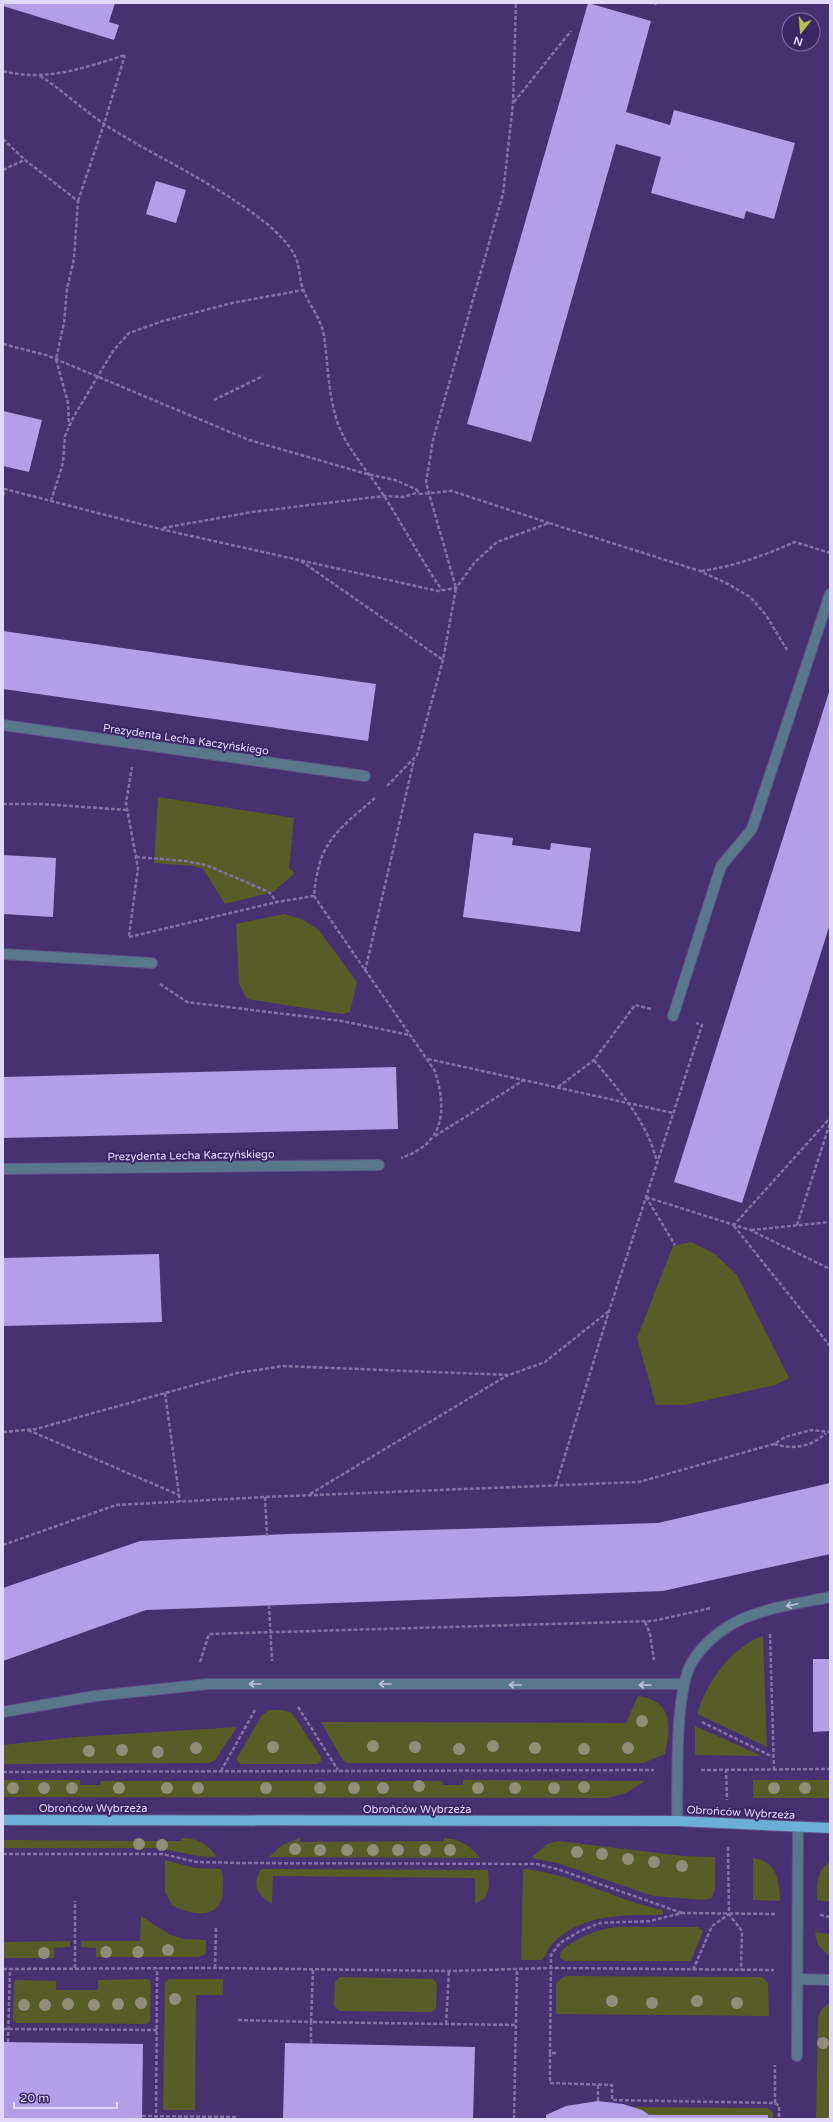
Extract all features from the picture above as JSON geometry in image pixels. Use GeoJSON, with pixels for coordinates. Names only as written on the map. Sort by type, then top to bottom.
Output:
{"type":"FeatureCollection","features":[{"type":"Feature","properties":{"kind":"main road","name":"Obrońców Wybrzeża"},"geometry":{"type":"LineString","coordinates":[[3,1820],[677,1821],[798,1828],[830,1828]]}},
{"type":"Feature","properties":{"kind":"street"},"geometry":{"type":"LineString","coordinates":[[672,1016],[721,866],[752,829],[830,594]]}},
{"type":"Feature","properties":{"kind":"street","name":"Prezydenta Lecha Kaczyńskiego"},"geometry":{"type":"LineString","coordinates":[[3,725],[365,776]]}},
{"type":"Feature","properties":{"kind":"street"},"geometry":{"type":"LineString","coordinates":[[3,954],[152,963]]}},
{"type":"Feature","properties":{"kind":"street","name":"Prezydenta Lecha Kaczyńskiego"},"geometry":{"type":"LineString","coordinates":[[3,1169],[380,1164]]}},
{"type":"Feature","properties":{"kind":"street"},"geometry":{"type":"LineString","coordinates":[[677,1821],[680,1711],[684,1684],[692,1663],[707,1644],[725,1628],[741,1620],[768,1610],[830,1597]]}},
{"type":"Feature","properties":{"kind":"street"},"geometry":{"type":"LineString","coordinates":[[3,1712],[95,1696],[208,1684],[684,1684]]}},
{"type":"Feature","properties":{"kind":"street"},"geometry":{"type":"LineString","coordinates":[[797,2056],[798,1828]]}},
{"type":"Feature","properties":{"kind":"street"},"geometry":{"type":"LineString","coordinates":[[798,1979],[830,1980]]}},
{"type":"Feature","properties":{"kind":"path"},"geometry":{"type":"LineString","coordinates":[[456,588],[426,483],[433,440],[503,194],[513,102],[516,3]]}},
{"type":"Feature","properties":{"kind":"path"},"geometry":{"type":"LineString","coordinates":[[513,102],[571,31]]}},
{"type":"Feature","properties":{"kind":"path"},"geometry":{"type":"LineString","coordinates":[[3,71],[19,75],[40,76],[75,71],[124,55],[104,124],[78,201],[74,259],[67,289],[64,323],[56,359],[68,403],[69,428]]}},
{"type":"Feature","properties":{"kind":"path"},"geometry":{"type":"LineString","coordinates":[[40,76],[61,89],[79,106],[104,124],[228,196],[265,222],[295,256],[303,290],[318,317],[324,334],[336,417],[342,433],[367,474],[384,496],[419,557],[442,590]]}},
{"type":"Feature","properties":{"kind":"path"},"geometry":{"type":"LineString","coordinates":[[3,139],[25,160],[78,201]]}},
{"type":"Feature","properties":{"kind":"path"},"geometry":{"type":"LineString","coordinates":[[3,170],[25,160]]}},
{"type":"Feature","properties":{"kind":"path"},"geometry":{"type":"LineString","coordinates":[[50,501],[63,463],[65,436],[113,351],[129,333],[163,320],[216,307],[303,290]]}},
{"type":"Feature","properties":{"kind":"path"},"geometry":{"type":"LineString","coordinates":[[3,344],[56,359],[249,440],[367,474],[395,480],[419,492],[420,494],[452,491],[700,571],[750,597],[766,615],[802,679]]}},
{"type":"Feature","properties":{"kind":"path"},"geometry":{"type":"LineString","coordinates":[[214,400],[263,376]]}},
{"type":"Feature","properties":{"kind":"path"},"geometry":{"type":"LineString","coordinates":[[3,496],[5,489],[160,529],[438,591],[456,588]]}},
{"type":"Feature","properties":{"kind":"path"},"geometry":{"type":"LineString","coordinates":[[160,529],[252,512],[384,496],[403,497],[419,492]]}},
{"type":"Feature","properties":{"kind":"path"},"geometry":{"type":"LineString","coordinates":[[386,787],[417,755],[443,660],[456,588],[475,562],[497,542],[549,523]]}},
{"type":"Feature","properties":{"kind":"path"},"geometry":{"type":"LineString","coordinates":[[700,571],[728,567],[756,558],[794,542],[830,553]]}},
{"type":"Feature","properties":{"kind":"path"},"geometry":{"type":"LineString","coordinates":[[299,560],[443,660]]}},
{"type":"Feature","properties":{"kind":"path"},"geometry":{"type":"LineString","coordinates":[[123,961],[129,936],[138,868],[126,803],[136,744]]}},
{"type":"Feature","properties":{"kind":"path"},"geometry":{"type":"LineString","coordinates":[[365,971],[414,759]]}},
{"type":"Feature","properties":{"kind":"path"},"geometry":{"type":"LineString","coordinates":[[376,797],[338,831],[327,847],[319,865],[314,896],[428,1059],[435,1072],[441,1090],[443,1109],[434,1137]]}},
{"type":"Feature","properties":{"kind":"path"},"geometry":{"type":"LineString","coordinates":[[3,804],[127,810]]}},
{"type":"Feature","properties":{"kind":"path"},"geometry":{"type":"LineString","coordinates":[[136,857],[185,860],[206,865],[270,892],[277,902]]}},
{"type":"Feature","properties":{"kind":"path"},"geometry":{"type":"LineString","coordinates":[[129,936],[277,902],[314,896]]}},
{"type":"Feature","properties":{"kind":"path"},"geometry":{"type":"LineString","coordinates":[[155,981],[187,1002],[342,1022],[410,1035]]}},
{"type":"Feature","properties":{"kind":"path"},"geometry":{"type":"LineString","coordinates":[[556,1485],[609,1311],[702,1025],[635,1005],[594,1060],[558,1088]]}},
{"type":"Feature","properties":{"kind":"path"},"geometry":{"type":"LineString","coordinates":[[428,1059],[673,1113]]}},
{"type":"Feature","properties":{"kind":"path"},"geometry":{"type":"LineString","coordinates":[[594,1060],[645,1127],[653,1144],[657,1162]]}},
{"type":"Feature","properties":{"kind":"path"},"geometry":{"type":"LineString","coordinates":[[380,1164],[414,1153],[434,1137],[524,1080]]}},
{"type":"Feature","properties":{"kind":"path"},"geometry":{"type":"LineString","coordinates":[[733,1226],[830,1118]]}},
{"type":"Feature","properties":{"kind":"path"},"geometry":{"type":"LineString","coordinates":[[797,1225],[830,1123]]}},
{"type":"Feature","properties":{"kind":"path"},"geometry":{"type":"LineString","coordinates":[[646,1197],[733,1226],[750,1230],[830,1269]]}},
{"type":"Feature","properties":{"kind":"path"},"geometry":{"type":"LineString","coordinates":[[646,1197],[675,1245]]}},
{"type":"Feature","properties":{"kind":"path"},"geometry":{"type":"LineString","coordinates":[[750,1230],[830,1222]]}},
{"type":"Feature","properties":{"kind":"path"},"geometry":{"type":"LineString","coordinates":[[733,1226],[830,1346]]}},
{"type":"Feature","properties":{"kind":"path"},"geometry":{"type":"LineString","coordinates":[[309,1495],[509,1375],[545,1362],[609,1311]]}},
{"type":"Feature","properties":{"kind":"path"},"geometry":{"type":"LineString","coordinates":[[3,1432],[27,1430],[237,1373],[282,1366],[509,1375]]}},
{"type":"Feature","properties":{"kind":"path"},"geometry":{"type":"LineString","coordinates":[[165,1393],[180,1502]]}},
{"type":"Feature","properties":{"kind":"path"},"geometry":{"type":"LineString","coordinates":[[27,1430],[179,1495]]}},
{"type":"Feature","properties":{"kind":"path"},"geometry":{"type":"LineString","coordinates":[[3,1545],[116,1505],[309,1495],[638,1482],[774,1444],[785,1437],[811,1430],[828,1432]]}},
{"type":"Feature","properties":{"kind":"path"},"geometry":{"type":"LineString","coordinates":[[774,1444],[788,1448],[816,1442],[828,1432]]}},
{"type":"Feature","properties":{"kind":"path"},"geometry":{"type":"LineString","coordinates":[[265,1497],[267,1536]]}},
{"type":"Feature","properties":{"kind":"path"},"geometry":{"type":"LineString","coordinates":[[270,1604],[273,1684]]}},
{"type":"Feature","properties":{"kind":"path"},"geometry":{"type":"LineString","coordinates":[[198,1668],[209,1634],[645,1622],[714,1607]]}},
{"type":"Feature","properties":{"kind":"path"},"geometry":{"type":"LineString","coordinates":[[645,1622],[654,1654],[654,1685]]}},
{"type":"Feature","properties":{"kind":"path"},"geometry":{"type":"LineString","coordinates":[[770,1635],[774,1770]]}},
{"type":"Feature","properties":{"kind":"path"},"geometry":{"type":"LineString","coordinates":[[221,1771],[257,1706]]}},
{"type":"Feature","properties":{"kind":"path"},"geometry":{"type":"LineString","coordinates":[[298,1706],[339,1770]]}},
{"type":"Feature","properties":{"kind":"path"},"geometry":{"type":"LineString","coordinates":[[680,1711],[774,1757]]}},
{"type":"Feature","properties":{"kind":"path"},"geometry":{"type":"LineString","coordinates":[[3,1772],[830,1770]]}},
{"type":"Feature","properties":{"kind":"path"},"geometry":{"type":"LineString","coordinates":[[3,1854],[163,1854],[196,1862],[241,1863],[536,1864],[560,1870],[682,1913]]}},
{"type":"Feature","properties":{"kind":"path"},"geometry":{"type":"LineString","coordinates":[[74,1968],[75,1901]]}},
{"type":"Feature","properties":{"kind":"path"},"geometry":{"type":"LineString","coordinates":[[779,2119],[779,2106],[775,2103],[612,2100],[612,2085],[550,2083],[551,1955],[560,1943],[600,1923],[650,1921],[682,1913],[830,1917]]}},
{"type":"Feature","properties":{"kind":"path"},"geometry":{"type":"LineString","coordinates":[[693,1970],[712,1926],[729,1914]]}},
{"type":"Feature","properties":{"kind":"path"},"geometry":{"type":"LineString","coordinates":[[729,1914],[742,1931],[741,1970]]}},
{"type":"Feature","properties":{"kind":"path"},"geometry":{"type":"LineString","coordinates":[[215,1968],[216,1926]]}},
{"type":"Feature","properties":{"kind":"path"},"geometry":{"type":"LineString","coordinates":[[156,2118],[157,1968]]}},
{"type":"Feature","properties":{"kind":"path"},"geometry":{"type":"LineString","coordinates":[[3,1969],[215,1968],[449,1972],[516,1968],[776,1970],[776,1978]]}},
{"type":"Feature","properties":{"kind":"path"},"geometry":{"type":"LineString","coordinates":[[514,2119],[516,1968]]}},
{"type":"Feature","properties":{"kind":"path"},"geometry":{"type":"LineString","coordinates":[[8,2042],[10,1969]]}},
{"type":"Feature","properties":{"kind":"path"},"geometry":{"type":"LineString","coordinates":[[311,2043],[313,1970]]}},
{"type":"Feature","properties":{"kind":"path"},"geometry":{"type":"LineString","coordinates":[[446,2024],[449,1972]]}},
{"type":"Feature","properties":{"kind":"path"},"geometry":{"type":"LineString","coordinates":[[238,2020],[516,2025]]}},
{"type":"Feature","properties":{"kind":"path"},"geometry":{"type":"LineString","coordinates":[[3,2029],[157,2030]]}},
{"type":"Feature","properties":{"kind":"path"},"geometry":{"type":"LineString","coordinates":[[550,2053],[556,2053]]}},
{"type":"Feature","properties":{"kind":"path"},"geometry":{"type":"LineString","coordinates":[[775,2063],[775,2103]]}},
{"type":"Feature","properties":{"kind":"path"},"geometry":{"type":"LineString","coordinates":[[598,2085],[598,2101]]}},
{"type":"Feature","properties":{"kind":"path"},"geometry":{"type":"LineString","coordinates":[[142,2116],[156,2118],[236,2117]]}},
{"type":"Feature","properties":{"kind":"green space"},"geometry":{"type":"Polygon","coordinates":[[[158,797],[294,818],[289,868],[295,873],[273,892],[225,904],[203,869],[194,866],[154,863],[158,797]]]}},
{"type":"Feature","properties":{"kind":"green space"},"geometry":{"type":"Polygon","coordinates":[[[284,914],[301,919],[318,929],[357,982],[350,1012],[342,1014],[247,999],[239,984],[236,924],[284,914]]]}},
{"type":"Feature","properties":{"kind":"green space"},"geometry":{"type":"Polygon","coordinates":[[[691,1242],[715,1254],[737,1275],[789,1378],[775,1385],[685,1405],[656,1405],[637,1338],[673,1246],[691,1242]]]}},
{"type":"Feature","properties":{"kind":"green space"},"geometry":{"type":"Polygon","coordinates":[[[763,1636],[767,1747],[697,1714],[701,1702],[713,1679],[730,1657],[751,1641],[763,1636]]]}},
{"type":"Feature","properties":{"kind":"green space"},"geometry":{"type":"Polygon","coordinates":[[[638,1696],[658,1703],[664,1709],[667,1716],[668,1725],[665,1754],[643,1763],[346,1763],[342,1759],[321,1722],[626,1723],[638,1696]]]}},
{"type":"Feature","properties":{"kind":"green space"},"geometry":{"type":"Polygon","coordinates":[[[269,1710],[283,1710],[292,1713],[321,1757],[321,1761],[317,1764],[241,1764],[238,1762],[237,1758],[262,1715],[269,1710]]]}},
{"type":"Feature","properties":{"kind":"green space"},"geometry":{"type":"Polygon","coordinates":[[[695,1726],[762,1756],[695,1755],[695,1726]]]}},
{"type":"Feature","properties":{"kind":"green space"},"geometry":{"type":"Polygon","coordinates":[[[237,1727],[215,1760],[209,1763],[3,1764],[3,1745],[76,1737],[237,1727]]]}},
{"type":"Feature","properties":{"kind":"green space"},"geometry":{"type":"Polygon","coordinates":[[[3,1780],[80,1780],[80,1785],[100,1785],[101,1781],[442,1781],[443,1785],[463,1785],[463,1780],[645,1781],[626,1793],[607,1798],[3,1797],[3,1780]]]}},
{"type":"Feature","properties":{"kind":"green space"},"geometry":{"type":"Polygon","coordinates":[[[753,1780],[830,1780],[830,1798],[753,1798],[753,1780]]]}},
{"type":"Feature","properties":{"kind":"green space"},"geometry":{"type":"Polygon","coordinates":[[[182,1838],[197,1840],[206,1845],[217,1857],[197,1856],[159,1848],[3,1848],[3,1840],[181,1841],[182,1838]]]}},
{"type":"Feature","properties":{"kind":"green space"},"geometry":{"type":"Polygon","coordinates":[[[300,1838],[300,1842],[444,1841],[444,1838],[465,1844],[480,1858],[269,1857],[282,1845],[300,1838]]]}},
{"type":"Feature","properties":{"kind":"green space"},"geometry":{"type":"Polygon","coordinates":[[[558,1841],[683,1856],[715,1857],[715,1888],[712,1898],[705,1900],[653,1896],[557,1863],[531,1858],[547,1844],[558,1841]]]}},
{"type":"Feature","properties":{"kind":"green space"},"geometry":{"type":"Polygon","coordinates":[[[753,1858],[761,1860],[772,1867],[779,1886],[780,1901],[753,1900],[753,1858]]]}},
{"type":"Feature","properties":{"kind":"green space"},"geometry":{"type":"Polygon","coordinates":[[[165,1860],[195,1868],[221,1869],[223,1876],[223,1888],[222,1898],[218,1906],[213,1911],[198,1913],[189,1912],[172,1905],[165,1892],[165,1860]]]}},
{"type":"Feature","properties":{"kind":"green space"},"geometry":{"type":"Polygon","coordinates":[[[830,1862],[830,1902],[817,1900],[818,1879],[822,1869],[830,1862]]]}},
{"type":"Feature","properties":{"kind":"green space"},"geometry":{"type":"Polygon","coordinates":[[[261,1869],[488,1870],[489,1887],[485,1898],[475,1904],[475,1878],[273,1876],[272,1903],[263,1897],[256,1884],[258,1874],[261,1869]]]}},
{"type":"Feature","properties":{"kind":"green space"},"geometry":{"type":"Polygon","coordinates":[[[523,1869],[558,1875],[645,1906],[663,1910],[663,1915],[618,1916],[590,1921],[576,1926],[564,1934],[550,1946],[542,1960],[521,1960],[523,1869]]]}},
{"type":"Feature","properties":{"kind":"green space"},"geometry":{"type":"Polygon","coordinates":[[[141,1916],[170,1935],[185,1939],[206,1940],[206,1954],[198,1957],[96,1957],[96,1948],[81,1947],[81,1941],[140,1941],[141,1916]]]}},
{"type":"Feature","properties":{"kind":"green space"},"geometry":{"type":"Polygon","coordinates":[[[617,1927],[698,1927],[703,1931],[691,1961],[565,1961],[560,1958],[561,1951],[580,1938],[594,1932],[617,1927]]]}},
{"type":"Feature","properties":{"kind":"green space"},"geometry":{"type":"Polygon","coordinates":[[[815,1932],[830,1934],[830,1957],[818,1945],[815,1932]]]}},
{"type":"Feature","properties":{"kind":"green space"},"geometry":{"type":"Polygon","coordinates":[[[70,1941],[70,1947],[54,1948],[54,1958],[3,1958],[3,1942],[70,1941]]]}},
{"type":"Feature","properties":{"kind":"green space"},"geometry":{"type":"Polygon","coordinates":[[[565,1976],[762,1977],[768,1983],[769,2016],[556,2014],[556,1985],[558,1981],[565,1976]]]}},
{"type":"Feature","properties":{"kind":"green space"},"geometry":{"type":"Polygon","coordinates":[[[340,1977],[433,1979],[437,1984],[436,2008],[432,2012],[339,2011],[334,2006],[335,1982],[340,1977]]]}},
{"type":"Feature","properties":{"kind":"green space"},"geometry":{"type":"Polygon","coordinates":[[[148,1979],[151,1982],[150,2021],[147,2024],[16,2023],[13,2021],[14,1983],[16,1980],[56,1981],[56,1990],[98,1990],[98,1980],[148,1979]]]}},
{"type":"Feature","properties":{"kind":"green space"},"geometry":{"type":"Polygon","coordinates":[[[168,1979],[223,1979],[223,1995],[196,1995],[195,2110],[163,2110],[165,1983],[168,1979]]]}},
{"type":"Feature","properties":{"kind":"green space"},"geometry":{"type":"Polygon","coordinates":[[[830,2002],[830,2119],[816,2119],[818,2018],[821,2010],[830,2002]]]}},
{"type":"Feature","properties":{"kind":"green space"},"geometry":{"type":"Polygon","coordinates":[[[633,2107],[767,2108],[773,2112],[773,2119],[768,2119],[768,2115],[649,2115],[633,2107]]]}},
{"type":"Feature","properties":{"kind":"building"},"geometry":{"type":"Polygon","coordinates":[[[3,3],[115,3],[109,22],[119,25],[114,40],[3,6],[3,3]]]}},
{"type":"Feature","properties":{"kind":"building"},"geometry":{"type":"Polygon","coordinates":[[[588,3],[651,21],[626,112],[670,125],[674,110],[795,143],[774,219],[746,211],[744,219],[651,193],[661,157],[616,144],[531,442],[467,424],[588,3]]]}},
{"type":"Feature","properties":{"kind":"building"},"geometry":{"type":"Polygon","coordinates":[[[156,181],[186,190],[176,223],[146,214],[156,181]]]}},
{"type":"Feature","properties":{"kind":"building"},"geometry":{"type":"Polygon","coordinates":[[[3,411],[42,420],[29,472],[3,466],[3,411]]]}},
{"type":"Feature","properties":{"kind":"building"},"geometry":{"type":"Polygon","coordinates":[[[3,631],[376,684],[368,741],[3,689],[3,631]]]}},
{"type":"Feature","properties":{"kind":"building"},"geometry":{"type":"Polygon","coordinates":[[[830,689],[830,924],[742,1203],[674,1182],[830,689]]]}},
{"type":"Feature","properties":{"kind":"building"},"geometry":{"type":"Polygon","coordinates":[[[474,833],[513,838],[512,845],[550,850],[551,843],[591,848],[580,932],[463,917],[474,833]]]}},
{"type":"Feature","properties":{"kind":"building"},"geometry":{"type":"Polygon","coordinates":[[[3,855],[56,858],[53,917],[3,914],[3,855]]]}},
{"type":"Feature","properties":{"kind":"building"},"geometry":{"type":"Polygon","coordinates":[[[396,1067],[398,1129],[3,1138],[3,1077],[396,1067]]]}},
{"type":"Feature","properties":{"kind":"building"},"geometry":{"type":"Polygon","coordinates":[[[159,1254],[162,1322],[3,1326],[3,1258],[159,1254]]]}},
{"type":"Feature","properties":{"kind":"building"},"geometry":{"type":"Polygon","coordinates":[[[830,1483],[830,1554],[663,1591],[146,1610],[3,1661],[3,1588],[140,1541],[287,1534],[658,1523],[830,1483]]]}},
{"type":"Feature","properties":{"kind":"building"},"geometry":{"type":"Polygon","coordinates":[[[813,1659],[830,1659],[830,1731],[813,1732],[813,1659]]]}},
{"type":"Feature","properties":{"kind":"building"},"geometry":{"type":"Polygon","coordinates":[[[3,2042],[143,2044],[142,2119],[3,2119],[3,2042]]]}},
{"type":"Feature","properties":{"kind":"building"},"geometry":{"type":"Polygon","coordinates":[[[285,2043],[475,2047],[473,2119],[283,2119],[285,2043]]]}},
{"type":"Feature","properties":{"kind":"building"},"geometry":{"type":"Polygon","coordinates":[[[598,2101],[623,2104],[642,2110],[649,2115],[768,2115],[768,2119],[546,2119],[546,2115],[566,2106],[598,2101]]]}}]}
